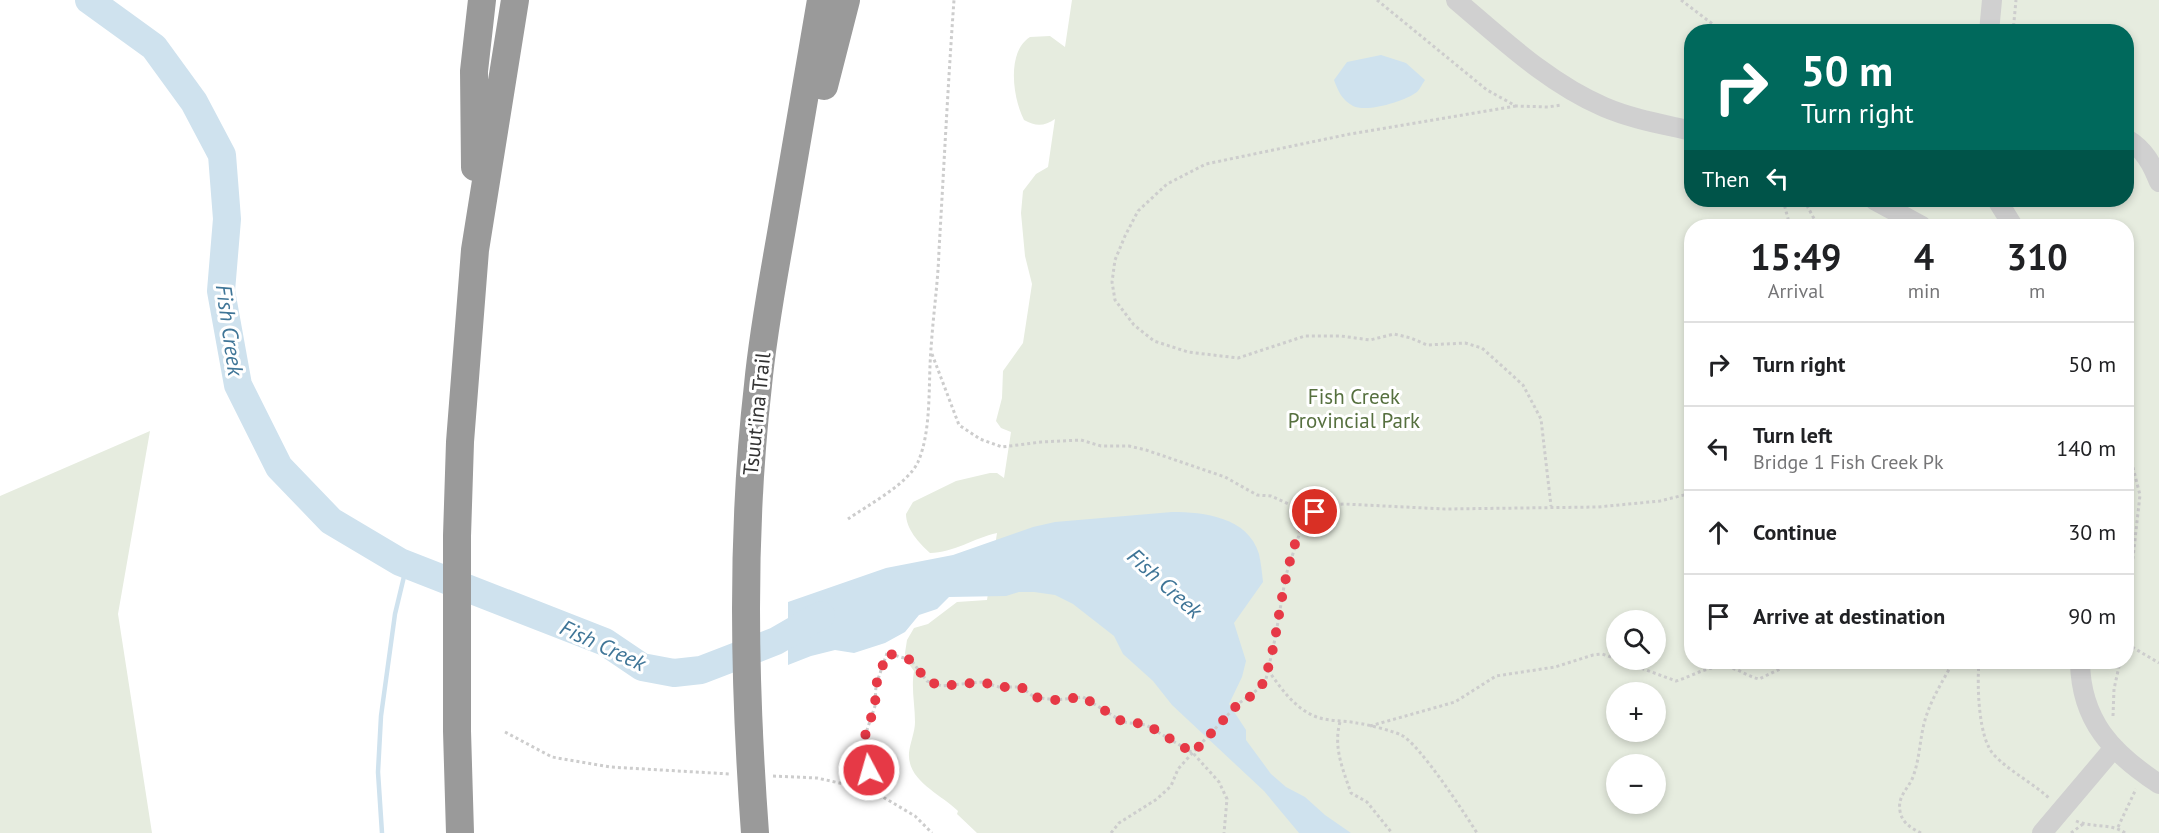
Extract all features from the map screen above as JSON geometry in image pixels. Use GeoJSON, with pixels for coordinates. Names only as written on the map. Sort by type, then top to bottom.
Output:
{"type":"FeatureCollection","features":[{"type":"Feature","properties":{"kind":"highway"},"geometry":{"type":"LineString","coordinates":[[475,250],[474,71],[482,0]]}},
{"type":"Feature","properties":{"kind":"highway"},"geometry":{"type":"LineString","coordinates":[[460,833],[457,731],[457,536],[460,442],[475,250],[515,0]]}},
{"type":"Feature","properties":{"kind":"highway","name":"Tsuut'ina Trail"},"geometry":{"type":"LineString","coordinates":[[755,833],[746,682],[746,552],[750,468],[758,383],[772,286],[821,0]]}},
{"type":"Feature","properties":{"kind":"highway"},"geometry":{"type":"LineString","coordinates":[[772,286],[846,0]]}},
{"type":"Feature","properties":{"kind":"lane"},"geometry":{"type":"LineString","coordinates":[[1456,0],[1547,75],[1590,101],[1631,117],[1684,129]]}},
{"type":"Feature","properties":{"kind":"lane"},"geometry":{"type":"LineString","coordinates":[[1990,24],[1992,0]]}},
{"type":"Feature","properties":{"kind":"lane"},"geometry":{"type":"LineString","coordinates":[[2134,145],[2144,153],[2159,182]]}},
{"type":"Feature","properties":{"kind":"lane"},"geometry":{"type":"LineString","coordinates":[[1887,207],[1909,219]]}},
{"type":"Feature","properties":{"kind":"lane"},"geometry":{"type":"LineString","coordinates":[[2080,669],[2080,681],[2092,716],[2113,749],[2159,784]]}},
{"type":"Feature","properties":{"kind":"lane"},"geometry":{"type":"LineString","coordinates":[[2042,833],[2113,749]]}},
{"type":"Feature","properties":{"kind":"path"},"geometry":{"type":"LineString","coordinates":[[848,519],[908,476],[918,462],[929,404],[954,0]]}},
{"type":"Feature","properties":{"kind":"path"},"geometry":{"type":"LineString","coordinates":[[1377,0],[1487,90],[1516,106]]}},
{"type":"Feature","properties":{"kind":"path"},"geometry":{"type":"LineString","coordinates":[[1681,0],[1712,24]]}},
{"type":"Feature","properties":{"kind":"path"},"geometry":{"type":"LineString","coordinates":[[2014,24],[2016,0]]}},
{"type":"Feature","properties":{"kind":"path"},"geometry":{"type":"LineString","coordinates":[[1551,506],[1540,419],[1523,386],[1482,348],[1465,343],[1427,345],[1394,334],[1370,340],[1341,336],[1305,336],[1238,358],[1188,352],[1154,341],[1134,325],[1115,300],[1112,282],[1115,260],[1138,212],[1167,184],[1206,164],[1350,134],[1516,106],[1548,107],[1590,101]]}},
{"type":"Feature","properties":{"kind":"path"},"geometry":{"type":"LineString","coordinates":[[931,351],[959,425],[980,440],[1002,447],[1081,440],[1101,446],[1146,450],[1225,477],[1257,495],[1271,496],[1310,514]]}},
{"type":"Feature","properties":{"kind":"path"},"geometry":{"type":"LineString","coordinates":[[2134,471],[2140,495],[2134,549]]}},
{"type":"Feature","properties":{"kind":"path"},"geometry":{"type":"LineString","coordinates":[[1111,833],[1119,823],[1157,799],[1171,786],[1178,770],[1197,748],[1238,704],[1261,687],[1268,670],[1286,576],[1301,529],[1310,514],[1331,505],[1344,504],[1445,509],[1622,506],[1684,495]]}},
{"type":"Feature","properties":{"kind":"path"},"geometry":{"type":"LineString","coordinates":[[2134,648],[2159,663]]}},
{"type":"Feature","properties":{"kind":"path"},"geometry":{"type":"LineString","coordinates":[[871,790],[870,759],[865,736],[875,706],[876,685],[887,653],[911,660],[927,681],[942,686],[982,682],[999,687],[1021,687],[1034,697],[1056,700],[1083,697],[1123,722],[1146,724],[1193,753],[1219,782],[1227,799],[1224,833]]}},
{"type":"Feature","properties":{"kind":"path"},"geometry":{"type":"LineString","coordinates":[[1370,726],[1455,702],[1496,676],[1555,667],[1593,655],[1606,656]]}},
{"type":"Feature","properties":{"kind":"path"},"geometry":{"type":"LineString","coordinates":[[1645,670],[1676,681],[1704,669]]}},
{"type":"Feature","properties":{"kind":"path"},"geometry":{"type":"LineString","coordinates":[[1734,669],[1759,679],[1780,669]]}},
{"type":"Feature","properties":{"kind":"path"},"geometry":{"type":"LineString","coordinates":[[1922,833],[1910,827],[1902,819],[1900,797],[1914,777],[1924,720],[1949,669]]}},
{"type":"Feature","properties":{"kind":"path"},"geometry":{"type":"LineString","coordinates":[[1979,669],[1979,698],[1985,740],[1994,755],[2042,792],[2070,818],[2083,824],[2118,827],[2126,833]]}},
{"type":"Feature","properties":{"kind":"path"},"geometry":{"type":"LineString","coordinates":[[2114,721],[2114,689],[2118,669]]}},
{"type":"Feature","properties":{"kind":"path"},"geometry":{"type":"LineString","coordinates":[[1268,670],[1284,692],[1313,716],[1370,726],[1402,735],[1451,793],[1476,833]]}},
{"type":"Feature","properties":{"kind":"path"},"geometry":{"type":"LineString","coordinates":[[1340,722],[1336,735],[1339,753],[1352,793],[1367,802],[1392,833]]}},
{"type":"Feature","properties":{"kind":"path"},"geometry":{"type":"LineString","coordinates":[[506,732],[552,757],[610,767],[696,774],[738,774]]}},
{"type":"Feature","properties":{"kind":"path"},"geometry":{"type":"LineString","coordinates":[[772,776],[817,778],[871,790],[915,816],[932,833]]}},
{"type":"Feature","properties":{"kind":"path"},"geometry":{"type":"LineString","coordinates":[[2118,827],[2139,781]]}},
{"type":"Feature","properties":{"kind":"path"},"geometry":{"type":"LineString","coordinates":[[2071,833],[2083,824]]}},
{"type":"Feature","properties":{"kind":"green space","name":"Fish Creek Provincial Park"},"geometry":{"type":"Polygon","coordinates":[[[1072,0],[2159,0],[2159,833],[977,833],[957,814],[958,811],[926,786],[913,771],[909,753],[915,722],[914,671],[906,660],[905,653],[907,640],[914,628],[928,624],[957,602],[987,600],[997,533],[947,551],[930,553],[911,530],[906,514],[913,502],[956,481],[990,473],[997,473],[1004,478],[1011,432],[1001,428],[996,421],[1002,398],[1003,371],[1023,343],[1032,284],[1025,256],[1021,213],[1023,191],[1036,174],[1048,167],[1055,119],[1040,125],[1032,124],[1024,120],[1020,111],[1015,88],[1015,64],[1022,44],[1030,37],[1050,36],[1065,47],[1072,0]]]}},
{"type":"Feature","properties":{"kind":"green space"},"geometry":{"type":"Polygon","coordinates":[[[150,431],[118,614],[152,833],[0,833],[0,496],[150,431]]]}},
{"type":"Feature","properties":{"kind":"water"},"geometry":{"type":"Polygon","coordinates":[[[1381,55],[1406,63],[1425,80],[1417,92],[1395,102],[1367,108],[1353,106],[1341,95],[1334,80],[1347,62],[1381,55]]]}},
{"type":"Feature","properties":{"kind":"water"},"geometry":{"type":"Polygon","coordinates":[[[1172,512],[1198,513],[1223,519],[1235,524],[1253,542],[1259,554],[1263,582],[1234,623],[1246,661],[1242,677],[1229,704],[1246,730],[1246,740],[1271,774],[1351,833],[1299,833],[1264,791],[1172,705],[1153,681],[1123,654],[1114,636],[1073,604],[1055,595],[1019,592],[1006,596],[949,597],[937,609],[919,615],[905,632],[885,643],[854,653],[835,650],[788,665],[788,602],[886,568],[953,555],[1033,527],[1055,522],[1172,512]]]}},
{"type":"Feature","properties":{"kind":"waterway","name":"Fish Creek"},"geometry":{"type":"LineString","coordinates":[[89,0],[154,47],[194,102],[222,155],[227,219],[221,291],[238,385],[279,467],[331,521],[400,562],[605,642],[642,667],[674,673],[701,670],[776,641],[821,615]]}},
{"type":"Feature","properties":{"kind":"waterway"},"geometry":{"type":"LineString","coordinates":[[382,833],[378,772],[381,716],[395,614],[407,564]]}},
{"type":"Feature","properties":{"kind":"route"},"geometry":{"type":"LineString","coordinates":[[869,770],[870,759],[865,736],[875,706],[876,685],[887,653],[911,660],[927,681],[942,686],[982,682],[999,687],[1021,687],[1034,697],[1056,700],[1083,697],[1123,722],[1146,724],[1193,753],[1238,704],[1256,693],[1266,679],[1286,576],[1301,529],[1310,514],[1315,512]]}}]}
